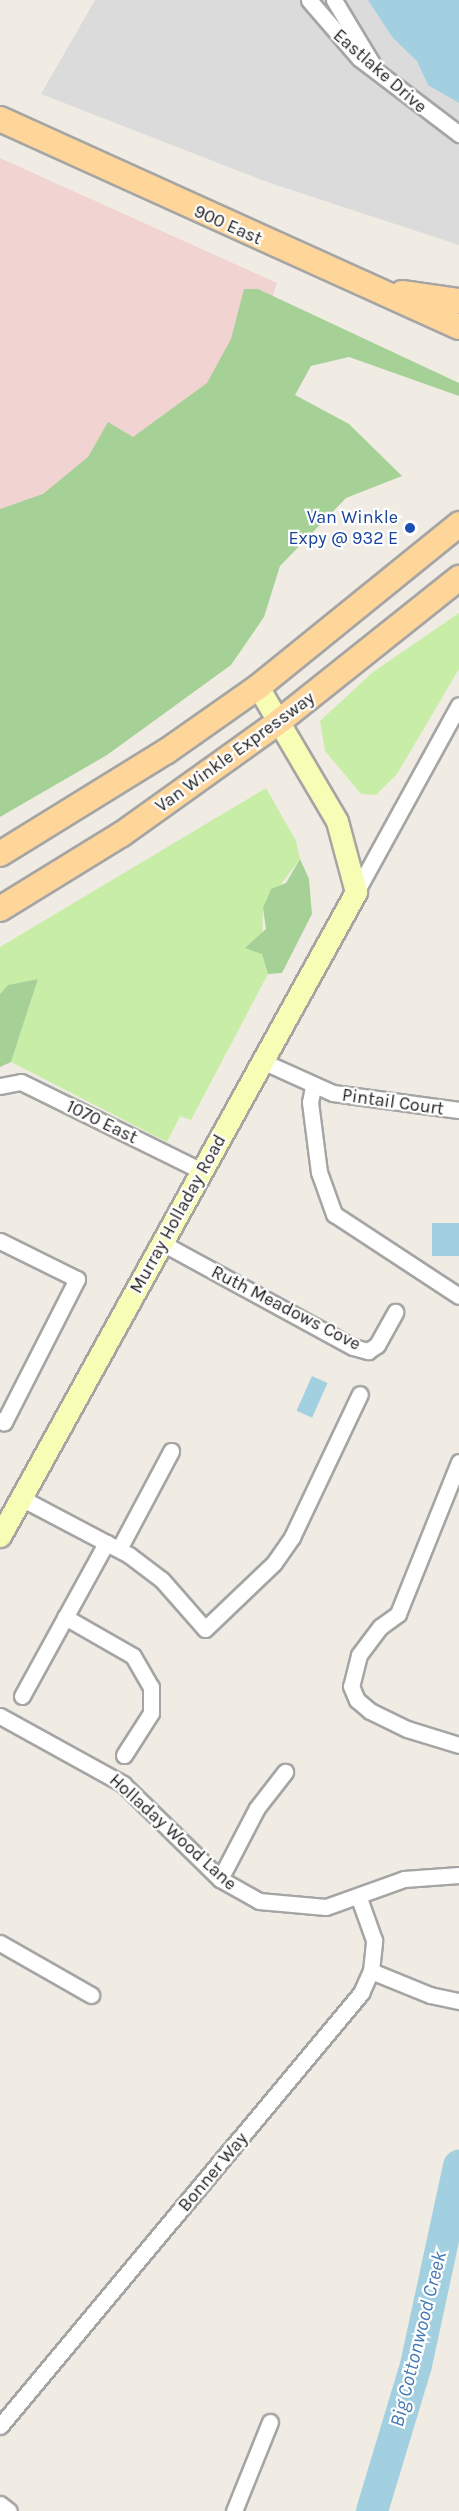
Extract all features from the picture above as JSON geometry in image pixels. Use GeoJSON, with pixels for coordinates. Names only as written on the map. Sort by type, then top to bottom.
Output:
{"type":"FeatureCollection","features":[{"type":"Feature","properties":{"kind":"main road","name":"900 East"},"geometry":{"type":"LineString","coordinates":[[0,118],[459,327]]}},
{"type":"Feature","properties":{"kind":"main road"},"geometry":{"type":"LineString","coordinates":[[370,288],[459,301]]}},
{"type":"Feature","properties":{"kind":"main road"},"geometry":{"type":"LineString","coordinates":[[0,854],[158,756],[258,687],[459,524]]}},
{"type":"Feature","properties":{"kind":"main road","name":"Van Winkle Expressway"},"geometry":{"type":"LineString","coordinates":[[0,909],[122,834],[282,720],[459,578]]}},
{"type":"Feature","properties":{"kind":"main road"},"geometry":{"type":"LineString","coordinates":[[258,687],[282,720],[338,820],[356,891]]}},
{"type":"Feature","properties":{"kind":"main road","name":"Murray Holladay Road"},"geometry":{"type":"LineString","coordinates":[[0,1536],[356,891]]}},
{"type":"Feature","properties":{"kind":"street","name":"Eastlake Drive"},"geometry":{"type":"LineString","coordinates":[[309,0],[341,41],[459,134]]}},
{"type":"Feature","properties":{"kind":"street"},"geometry":{"type":"LineString","coordinates":[[334,0],[373,65]]}},
{"type":"Feature","properties":{"kind":"street","name":"Murray Holladay Road"},"geometry":{"type":"LineString","coordinates":[[356,891],[459,705]]}},
{"type":"Feature","properties":{"kind":"street","name":"Pintail Court"},"geometry":{"type":"LineString","coordinates":[[262,1061],[313,1087],[356,1099],[405,1101],[459,1110]]}},
{"type":"Feature","properties":{"kind":"street","name":"1070 East"},"geometry":{"type":"LineString","coordinates":[[0,1086],[21,1082],[202,1171]]}},
{"type":"Feature","properties":{"kind":"street"},"geometry":{"type":"LineString","coordinates":[[313,1087],[310,1102],[319,1172],[334,1215],[459,1296]]}},
{"type":"Feature","properties":{"kind":"street"},"geometry":{"type":"LineString","coordinates":[[0,1241],[77,1279],[4,1422],[0,1420]]}},
{"type":"Feature","properties":{"kind":"street","name":"Ruth Meadows Cove"},"geometry":{"type":"LineString","coordinates":[[162,1243],[353,1347],[368,1350],[377,1345],[395,1312]]}},
{"type":"Feature","properties":{"kind":"street"},"geometry":{"type":"LineString","coordinates":[[21,1498],[112,1546],[162,1580],[205,1629],[274,1563],[292,1537],[360,1394]]}},
{"type":"Feature","properties":{"kind":"street"},"geometry":{"type":"LineString","coordinates":[[22,1696],[65,1617],[171,1451]]}},
{"type":"Feature","properties":{"kind":"street"},"geometry":{"type":"LineString","coordinates":[[459,1462],[398,1614],[380,1627],[359,1655],[351,1686],[357,1700],[370,1711],[407,1729],[459,1745]]}},
{"type":"Feature","properties":{"kind":"street"},"geometry":{"type":"LineString","coordinates":[[65,1617],[132,1656],[151,1686],[151,1713],[124,1755]]}},
{"type":"Feature","properties":{"kind":"street","name":"Holladay Wood Lane"},"geometry":{"type":"LineString","coordinates":[[0,1716],[123,1784],[220,1879],[240,1892],[277,1905],[308,1909],[359,1898],[404,1879],[459,1875]]}},
{"type":"Feature","properties":{"kind":"street"},"geometry":{"type":"LineString","coordinates":[[220,1879],[257,1808],[285,1772]]}},
{"type":"Feature","properties":{"kind":"street","name":"Bonner Way"},"geometry":{"type":"LineString","coordinates":[[0,2426],[339,2023],[371,1971],[374,1940],[359,1898]]}},
{"type":"Feature","properties":{"kind":"street"},"geometry":{"type":"LineString","coordinates":[[0,1943],[92,1995]]}},
{"type":"Feature","properties":{"kind":"street"},"geometry":{"type":"LineString","coordinates":[[371,1971],[430,1995],[459,2001]]}},
{"type":"Feature","properties":{"kind":"street"},"geometry":{"type":"LineString","coordinates":[[234,2511],[270,2422]]}},
{"type":"Feature","properties":{"kind":"street"},"geometry":{"type":"LineString","coordinates":[[0,2504],[9,2511]]}},
{"type":"Feature","properties":{"kind":"shaded area"},"geometry":{"type":"Polygon","coordinates":[[[95,0],[459,0],[459,245],[267,182],[41,94],[95,0]]]}},
{"type":"Feature","properties":{"kind":"shaded area"},"geometry":{"type":"Polygon","coordinates":[[[0,158],[277,283],[262,333],[238,384],[0,538],[0,158]]]}},
{"type":"Feature","properties":{"kind":"green space"},"geometry":{"type":"Polygon","coordinates":[[[244,289],[258,289],[459,383],[459,396],[349,357],[311,366],[295,395],[349,424],[402,476],[346,498],[280,566],[264,617],[231,665],[107,755],[0,817],[0,509],[43,494],[88,457],[108,422],[133,437],[207,383],[231,339],[244,289]]]}},
{"type":"Feature","properties":{"kind":"green space"},"geometry":{"type":"Polygon","coordinates":[[[459,613],[459,669],[397,774],[376,795],[361,794],[325,751],[320,721],[373,672],[459,613]]]}},
{"type":"Feature","properties":{"kind":"green space"},"geometry":{"type":"Polygon","coordinates":[[[266,788],[296,841],[300,859],[263,908],[262,954],[268,974],[191,1120],[180,1116],[167,1142],[11,1062],[38,979],[8,985],[0,994],[0,947],[266,788]]]}},
{"type":"Feature","properties":{"kind":"green space"},"geometry":{"type":"Polygon","coordinates":[[[300,859],[309,879],[312,914],[282,973],[268,974],[262,954],[245,948],[266,929],[263,908],[271,889],[286,883],[300,859]]]}},
{"type":"Feature","properties":{"kind":"green space"},"geometry":{"type":"Polygon","coordinates":[[[38,979],[11,1062],[0,1067],[0,994],[8,985],[38,979]]]}},
{"type":"Feature","properties":{"kind":"water"},"geometry":{"type":"Polygon","coordinates":[[[368,0],[459,0],[459,103],[428,85],[417,61],[393,38],[368,0]]]}},
{"type":"Feature","properties":{"kind":"water"},"geometry":{"type":"Polygon","coordinates":[[[432,1223],[459,1223],[459,1256],[432,1256],[432,1223]]]}},
{"type":"Feature","properties":{"kind":"water"},"geometry":{"type":"Polygon","coordinates":[[[312,1376],[328,1383],[312,1418],[297,1411],[312,1376]]]}},
{"type":"Feature","properties":{"kind":"waterway","name":"Big Cottonwood Creek"},"geometry":{"type":"LineString","coordinates":[[372,2511],[416,2365],[459,2166]]}},
{"type":"Feature","properties":{"kind":"place","name":"Van Winkle Expy @ 932 E"},"geometry":{"type":"Point","coordinates":[410,528]}}]}
